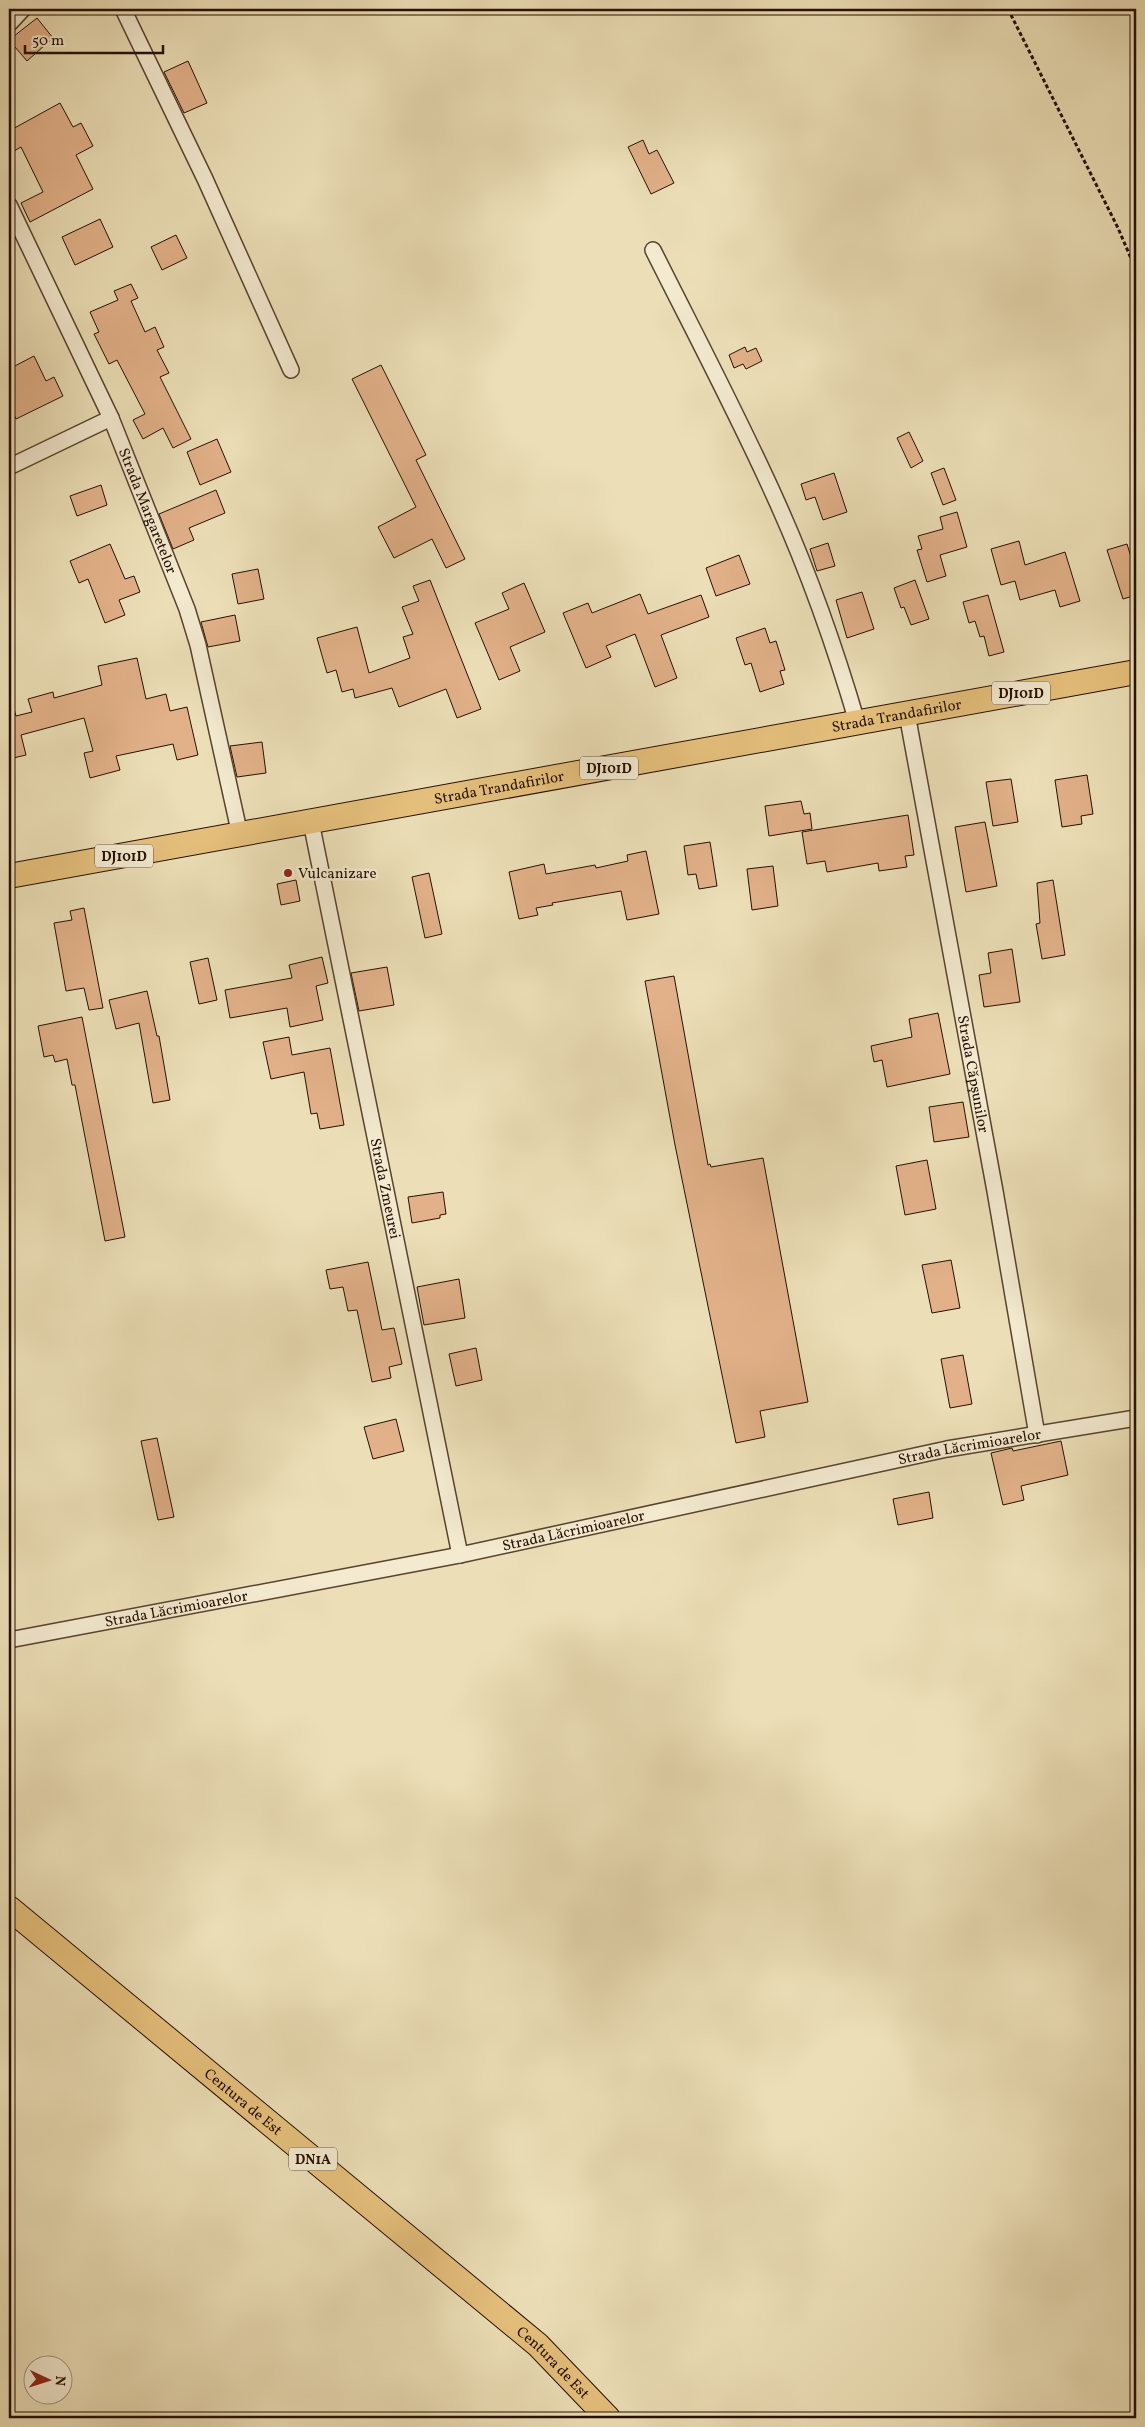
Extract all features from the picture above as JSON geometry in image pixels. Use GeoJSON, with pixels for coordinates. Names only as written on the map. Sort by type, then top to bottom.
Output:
{"type":"FeatureCollection","features":[{"type":"Feature","properties":{"kind":"main road","name":"Strada Trandafirilor"},"geometry":{"type":"LineString","coordinates":[[9,876],[1136,672]]}},
{"type":"Feature","properties":{"kind":"main road","name":"Centura de Est"},"geometry":{"type":"LineString","coordinates":[[9,1908],[538,2346],[608,2418]]}},
{"type":"Feature","properties":{"kind":"street"},"geometry":{"type":"LineString","coordinates":[[9,24],[24,9]]}},
{"type":"Feature","properties":{"kind":"street"},"geometry":{"type":"LineString","coordinates":[[123,9],[205,179],[291,370]]}},
{"type":"Feature","properties":{"kind":"street","name":"Strada Margaretelor"},"geometry":{"type":"LineString","coordinates":[[9,205],[111,418],[190,618],[198,645],[240,835]]}},
{"type":"Feature","properties":{"kind":"street"},"geometry":{"type":"LineString","coordinates":[[653,250],[777,501],[803,562],[834,648],[857,722]]}},
{"type":"Feature","properties":{"kind":"street"},"geometry":{"type":"LineString","coordinates":[[9,467],[111,418]]}},
{"type":"Feature","properties":{"kind":"street","name":"Strada Căpșunilor"},"geometry":{"type":"LineString","coordinates":[[907,714],[1038,1435]]}},
{"type":"Feature","properties":{"kind":"street","name":"Strada Zmeurei"},"geometry":{"type":"LineString","coordinates":[[311,822],[460,1555]]}},
{"type":"Feature","properties":{"kind":"street","name":"Strada Lăcrimioarelor"},"geometry":{"type":"LineString","coordinates":[[9,1640],[460,1555],[947,1449],[1136,1418]]}},
{"type":"Feature","properties":{"kind":"path"},"geometry":{"type":"LineString","coordinates":[[1008,9],[1118,228],[1136,270]]}},
{"type":"Feature","properties":{"kind":"building"},"geometry":{"type":"Polygon","coordinates":[[[37,18],[53,38],[27,61],[9,40],[37,18]]]}},
{"type":"Feature","properties":{"kind":"building"},"geometry":{"type":"Polygon","coordinates":[[[188,61],[207,103],[184,113],[164,72],[188,61]]]}},
{"type":"Feature","properties":{"kind":"building"},"geometry":{"type":"Polygon","coordinates":[[[60,103],[73,127],[81,123],[93,146],[76,155],[93,189],[30,222],[21,203],[43,192],[21,147],[9,154],[9,131],[60,103]]]}},
{"type":"Feature","properties":{"kind":"building"},"geometry":{"type":"Polygon","coordinates":[[[643,140],[649,154],[657,150],[674,183],[651,194],[628,147],[643,140]]]}},
{"type":"Feature","properties":{"kind":"building"},"geometry":{"type":"Polygon","coordinates":[[[100,219],[113,247],[75,265],[62,237],[100,219]]]}},
{"type":"Feature","properties":{"kind":"building"},"geometry":{"type":"Polygon","coordinates":[[[176,235],[187,258],[162,270],[151,247],[176,235]]]}},
{"type":"Feature","properties":{"kind":"building"},"geometry":{"type":"Polygon","coordinates":[[[131,284],[138,298],[131,301],[145,332],[155,327],[164,347],[157,350],[169,373],[160,377],[191,439],[173,448],[163,428],[143,439],[133,420],[145,414],[117,360],[109,364],[94,334],[99,332],[90,312],[118,300],[114,291],[131,284]]]}},
{"type":"Feature","properties":{"kind":"building"},"geometry":{"type":"Polygon","coordinates":[[[745,347],[747,352],[756,348],[762,361],[746,369],[743,364],[734,368],[729,355],[745,347]]]}},
{"type":"Feature","properties":{"kind":"building"},"geometry":{"type":"Polygon","coordinates":[[[34,356],[46,381],[54,377],[63,396],[16,419],[9,404],[9,369],[34,356]]]}},
{"type":"Feature","properties":{"kind":"building"},"geometry":{"type":"Polygon","coordinates":[[[381,365],[426,455],[416,460],[465,559],[446,568],[432,539],[394,558],[378,527],[416,507],[352,379],[381,365]]]}},
{"type":"Feature","properties":{"kind":"building"},"geometry":{"type":"Polygon","coordinates":[[[909,432],[923,461],[911,468],[897,438],[909,432]]]}},
{"type":"Feature","properties":{"kind":"building"},"geometry":{"type":"Polygon","coordinates":[[[217,439],[231,472],[200,485],[187,452],[217,439]]]}},
{"type":"Feature","properties":{"kind":"building"},"geometry":{"type":"Polygon","coordinates":[[[944,468],[956,500],[943,505],[931,473],[944,468]]]}},
{"type":"Feature","properties":{"kind":"building"},"geometry":{"type":"Polygon","coordinates":[[[834,473],[847,512],[823,520],[815,497],[806,500],[801,484],[834,473]]]}},
{"type":"Feature","properties":{"kind":"building"},"geometry":{"type":"Polygon","coordinates":[[[101,485],[107,505],[77,516],[70,496],[101,485]]]}},
{"type":"Feature","properties":{"kind":"building"},"geometry":{"type":"Polygon","coordinates":[[[216,490],[225,513],[189,528],[194,540],[173,549],[159,514],[216,490]]]}},
{"type":"Feature","properties":{"kind":"building"},"geometry":{"type":"Polygon","coordinates":[[[957,512],[967,547],[940,555],[946,576],[927,582],[917,550],[922,549],[918,536],[943,529],[940,517],[957,512]]]}},
{"type":"Feature","properties":{"kind":"building"},"geometry":{"type":"Polygon","coordinates":[[[1019,541],[1025,565],[1065,552],[1080,601],[1060,607],[1055,590],[1020,600],[1015,581],[1001,585],[991,549],[1019,541]]]}},
{"type":"Feature","properties":{"kind":"building"},"geometry":{"type":"Polygon","coordinates":[[[828,543],[835,566],[817,571],[810,549],[828,543]]]}},
{"type":"Feature","properties":{"kind":"building"},"geometry":{"type":"Polygon","coordinates":[[[110,544],[125,579],[134,576],[140,592],[119,600],[125,615],[105,623],[88,579],[79,583],[70,561],[110,544]]]}},
{"type":"Feature","properties":{"kind":"building"},"geometry":{"type":"Polygon","coordinates":[[[1127,544],[1136,573],[1136,595],[1123,599],[1107,550],[1127,544]]]}},
{"type":"Feature","properties":{"kind":"building"},"geometry":{"type":"Polygon","coordinates":[[[739,555],[750,584],[716,596],[706,568],[739,555]]]}},
{"type":"Feature","properties":{"kind":"building"},"geometry":{"type":"Polygon","coordinates":[[[258,569],[264,599],[238,604],[232,574],[258,569]]]}},
{"type":"Feature","properties":{"kind":"building"},"geometry":{"type":"Polygon","coordinates":[[[430,580],[481,709],[457,718],[446,689],[399,707],[392,688],[355,698],[353,689],[342,692],[336,670],[327,673],[317,638],[357,627],[369,673],[410,658],[403,637],[413,634],[402,607],[419,601],[413,586],[430,580]]]}},
{"type":"Feature","properties":{"kind":"building"},"geometry":{"type":"Polygon","coordinates":[[[915,580],[929,619],[911,625],[904,607],[901,608],[894,588],[915,580]]]}},
{"type":"Feature","properties":{"kind":"building"},"geometry":{"type":"Polygon","coordinates":[[[524,583],[545,632],[510,647],[520,671],[499,680],[475,623],[509,609],[502,593],[524,583]]]}},
{"type":"Feature","properties":{"kind":"building"},"geometry":{"type":"Polygon","coordinates":[[[862,592],[874,629],[847,638],[836,600],[862,592]]]}},
{"type":"Feature","properties":{"kind":"building"},"geometry":{"type":"Polygon","coordinates":[[[640,594],[648,614],[701,595],[709,617],[661,635],[677,678],[655,687],[635,634],[606,646],[611,657],[586,668],[563,613],[588,603],[592,613],[640,594]]]}},
{"type":"Feature","properties":{"kind":"building"},"geometry":{"type":"Polygon","coordinates":[[[988,595],[1004,652],[989,656],[984,636],[980,637],[975,621],[969,623],[963,602],[988,595]]]}},
{"type":"Feature","properties":{"kind":"building"},"geometry":{"type":"Polygon","coordinates":[[[235,615],[240,641],[208,647],[201,622],[235,615]]]}},
{"type":"Feature","properties":{"kind":"building"},"geometry":{"type":"Polygon","coordinates":[[[765,628],[770,643],[776,641],[785,670],[780,671],[784,684],[760,692],[751,663],[745,665],[736,638],[765,628]]]}},
{"type":"Feature","properties":{"kind":"building"},"geometry":{"type":"Polygon","coordinates":[[[137,658],[146,699],[166,694],[170,711],[187,707],[198,755],[177,760],[173,744],[116,756],[120,770],[90,778],[84,753],[93,751],[84,718],[21,735],[26,755],[9,759],[9,710],[14,709],[16,716],[32,712],[28,699],[53,692],[54,698],[102,685],[98,666],[137,658]]]}},
{"type":"Feature","properties":{"kind":"building"},"geometry":{"type":"Polygon","coordinates":[[[262,742],[266,773],[237,777],[230,746],[262,742]]]}},
{"type":"Feature","properties":{"kind":"building"},"geometry":{"type":"Polygon","coordinates":[[[1087,775],[1093,814],[1081,816],[1082,824],[1062,827],[1055,780],[1087,775]]]}},
{"type":"Feature","properties":{"kind":"building"},"geometry":{"type":"Polygon","coordinates":[[[1011,779],[1018,822],[993,826],[986,782],[1011,779]]]}},
{"type":"Feature","properties":{"kind":"building"},"geometry":{"type":"Polygon","coordinates":[[[801,801],[804,814],[810,813],[812,829],[769,836],[765,806],[801,801]]]}},
{"type":"Feature","properties":{"kind":"building"},"geometry":{"type":"Polygon","coordinates":[[[908,815],[914,855],[905,856],[907,867],[879,871],[878,863],[827,872],[825,861],[807,864],[802,832],[908,815]]]}},
{"type":"Feature","properties":{"kind":"building"},"geometry":{"type":"Polygon","coordinates":[[[985,822],[997,886],[966,892],[955,827],[985,822]]]}},
{"type":"Feature","properties":{"kind":"building"},"geometry":{"type":"Polygon","coordinates":[[[710,842],[717,886],[699,889],[696,874],[688,875],[684,846],[710,842]]]}},
{"type":"Feature","properties":{"kind":"building"},"geometry":{"type":"Polygon","coordinates":[[[646,851],[659,914],[627,920],[621,891],[552,903],[553,905],[536,908],[538,915],[519,919],[509,872],[544,864],[546,874],[595,865],[596,868],[628,861],[627,855],[646,851]]]}},
{"type":"Feature","properties":{"kind":"building"},"geometry":{"type":"Polygon","coordinates":[[[773,866],[778,906],[752,910],[747,869],[773,866]]]}},
{"type":"Feature","properties":{"kind":"building"},"geometry":{"type":"Polygon","coordinates":[[[429,873],[442,934],[425,938],[412,877],[429,873]]]}},
{"type":"Feature","properties":{"kind":"building"},"geometry":{"type":"Polygon","coordinates":[[[296,880],[300,901],[281,905],[277,884],[296,880]]]}},
{"type":"Feature","properties":{"kind":"building"},"geometry":{"type":"Polygon","coordinates":[[[1053,880],[1065,955],[1042,959],[1036,924],[1040,923],[1037,883],[1053,880]]]}},
{"type":"Feature","properties":{"kind":"building"},"geometry":{"type":"Polygon","coordinates":[[[84,908],[103,1008],[89,1010],[84,988],[66,991],[54,923],[72,920],[70,911],[84,908]]]}},
{"type":"Feature","properties":{"kind":"building"},"geometry":{"type":"Polygon","coordinates":[[[1012,949],[1020,1002],[984,1007],[979,975],[991,973],[988,953],[1012,949]]]}},
{"type":"Feature","properties":{"kind":"building"},"geometry":{"type":"Polygon","coordinates":[[[322,957],[328,983],[316,986],[323,1020],[290,1027],[287,1008],[230,1018],[225,990],[292,978],[289,965],[322,957]]]}},
{"type":"Feature","properties":{"kind":"building"},"geometry":{"type":"Polygon","coordinates":[[[208,958],[217,1000],[199,1004],[190,962],[208,958]]]}},
{"type":"Feature","properties":{"kind":"building"},"geometry":{"type":"Polygon","coordinates":[[[387,967],[394,1005],[359,1011],[351,973],[387,967]]]}},
{"type":"Feature","properties":{"kind":"building"},"geometry":{"type":"Polygon","coordinates":[[[674,976],[708,1165],[710,1164],[711,1167],[763,1158],[808,1402],[760,1411],[765,1437],[736,1443],[675,1145],[645,981],[674,976]]]}},
{"type":"Feature","properties":{"kind":"building"},"geometry":{"type":"Polygon","coordinates":[[[147,991],[157,1036],[159,1036],[170,1100],[153,1103],[139,1023],[116,1029],[109,1000],[147,991]]]}},
{"type":"Feature","properties":{"kind":"building"},"geometry":{"type":"Polygon","coordinates":[[[938,1013],[950,1074],[887,1087],[882,1060],[874,1062],[871,1046],[912,1037],[909,1019],[938,1013]]]}},
{"type":"Feature","properties":{"kind":"building"},"geometry":{"type":"Polygon","coordinates":[[[82,1017],[125,1237],[105,1241],[75,1085],[72,1085],[67,1059],[55,1062],[53,1055],[44,1057],[38,1026],[82,1017]]]}},
{"type":"Feature","properties":{"kind":"building"},"geometry":{"type":"Polygon","coordinates":[[[289,1037],[292,1055],[330,1048],[344,1125],[320,1129],[317,1113],[311,1114],[304,1072],[271,1079],[263,1042],[289,1037]]]}},
{"type":"Feature","properties":{"kind":"building"},"geometry":{"type":"Polygon","coordinates":[[[963,1102],[969,1137],[934,1142],[929,1107],[963,1102]]]}},
{"type":"Feature","properties":{"kind":"building"},"geometry":{"type":"Polygon","coordinates":[[[927,1160],[936,1209],[905,1215],[896,1166],[927,1160]]]}},
{"type":"Feature","properties":{"kind":"building"},"geometry":{"type":"Polygon","coordinates":[[[443,1192],[446,1214],[440,1215],[440,1218],[412,1223],[408,1197],[443,1192]]]}},
{"type":"Feature","properties":{"kind":"building"},"geometry":{"type":"Polygon","coordinates":[[[951,1260],[960,1308],[932,1313],[922,1265],[951,1260]]]}},
{"type":"Feature","properties":{"kind":"building"},"geometry":{"type":"Polygon","coordinates":[[[368,1262],[382,1330],[394,1328],[402,1364],[389,1367],[391,1378],[372,1382],[357,1310],[348,1311],[343,1287],[330,1289],[326,1270],[368,1262]]]}},
{"type":"Feature","properties":{"kind":"building"},"geometry":{"type":"Polygon","coordinates":[[[459,1279],[465,1318],[424,1325],[417,1287],[459,1279]]]}},
{"type":"Feature","properties":{"kind":"building"},"geometry":{"type":"Polygon","coordinates":[[[476,1348],[482,1380],[456,1386],[449,1354],[476,1348]]]}},
{"type":"Feature","properties":{"kind":"building"},"geometry":{"type":"Polygon","coordinates":[[[963,1355],[972,1404],[950,1408],[941,1359],[963,1355]]]}},
{"type":"Feature","properties":{"kind":"building"},"geometry":{"type":"Polygon","coordinates":[[[396,1419],[404,1451],[373,1459],[364,1427],[396,1419]]]}},
{"type":"Feature","properties":{"kind":"building"},"geometry":{"type":"Polygon","coordinates":[[[157,1438],[174,1517],[158,1520],[141,1441],[157,1438]]]}},
{"type":"Feature","properties":{"kind":"building"},"geometry":{"type":"Polygon","coordinates":[[[1061,1441],[1068,1475],[1021,1486],[1024,1500],[1003,1505],[991,1453],[1012,1448],[1013,1451],[1061,1441]]]}},
{"type":"Feature","properties":{"kind":"building"},"geometry":{"type":"Polygon","coordinates":[[[929,1492],[933,1518],[898,1525],[893,1499],[929,1492]]]}},
{"type":"Feature","properties":{"kind":"place","name":"Vulcanizare"},"geometry":{"type":"Point","coordinates":[288,873]}}]}
